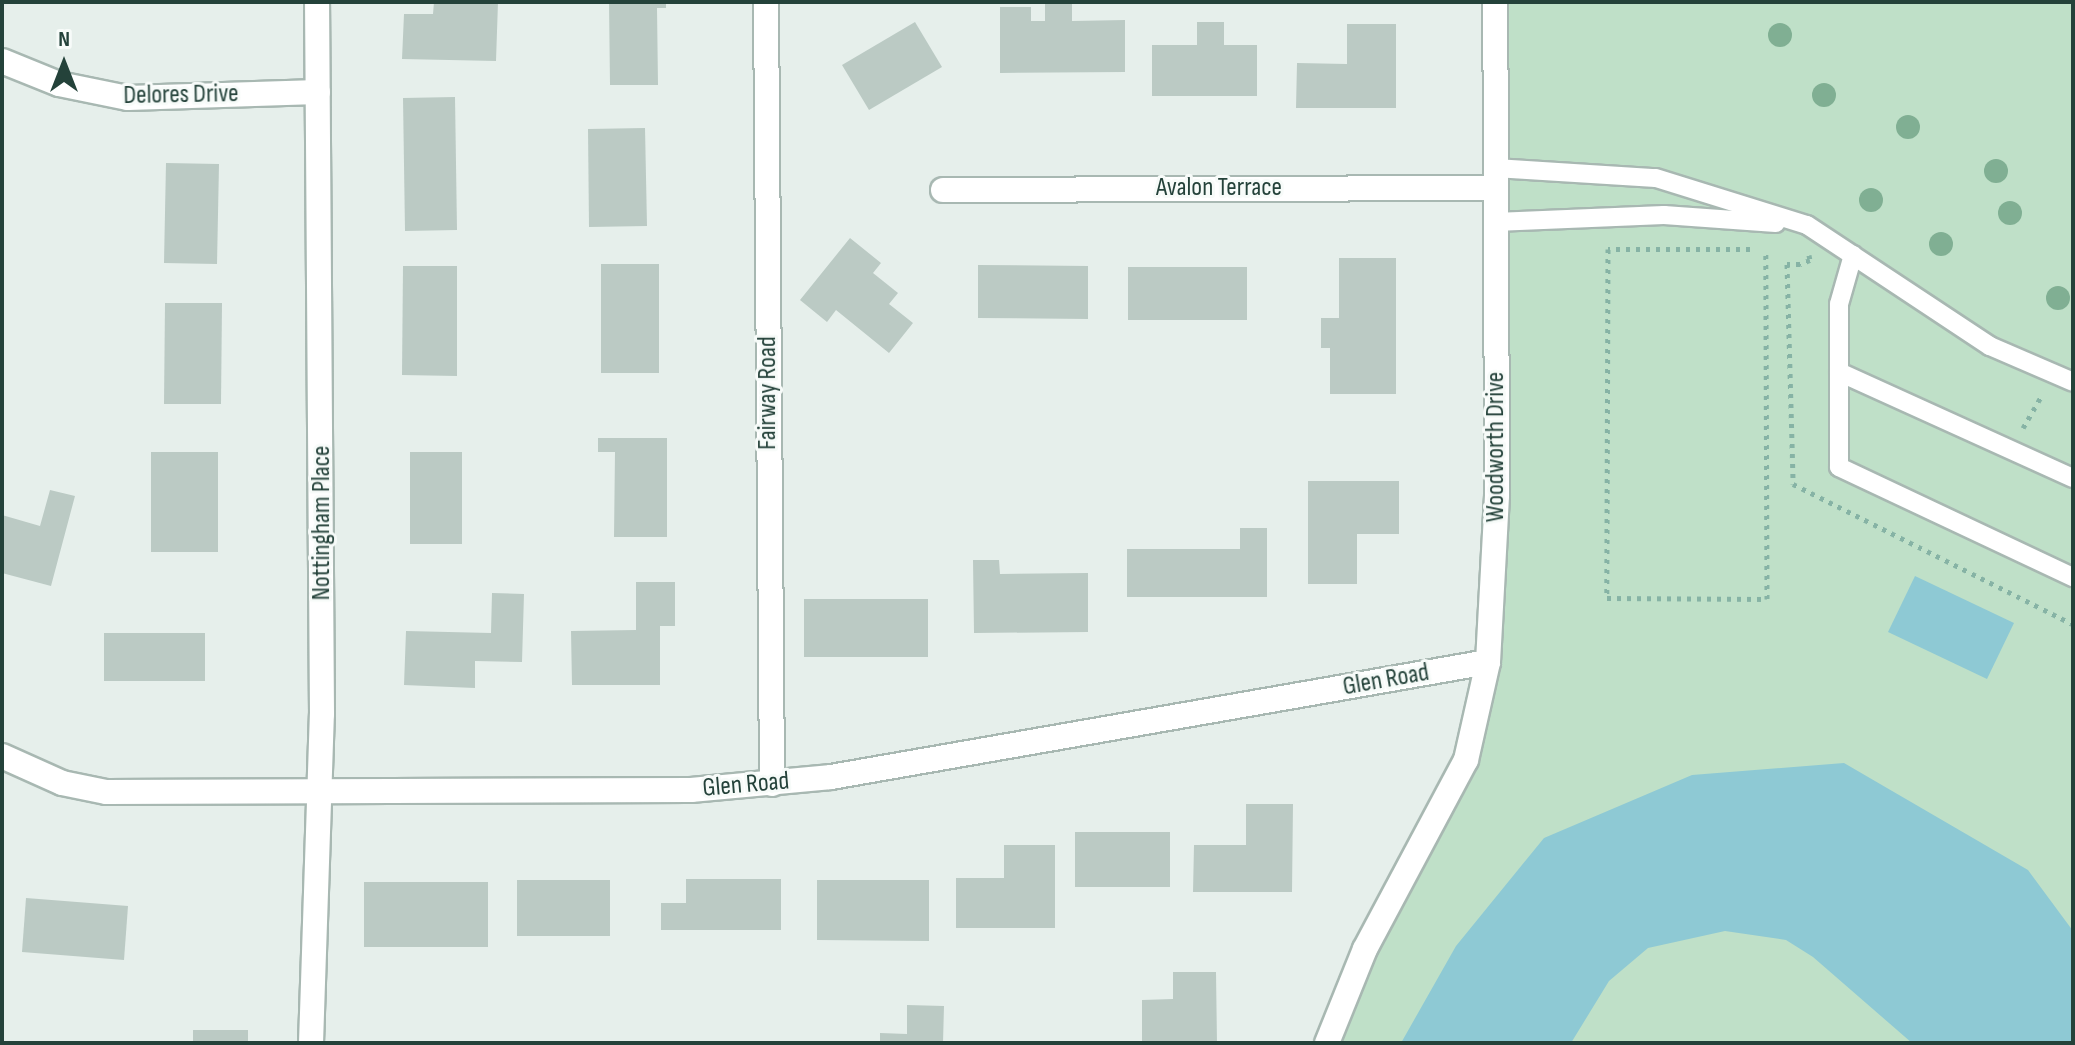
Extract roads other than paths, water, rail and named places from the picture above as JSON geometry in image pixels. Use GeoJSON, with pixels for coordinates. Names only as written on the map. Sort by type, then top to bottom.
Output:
{"type":"FeatureCollection","features":[{"type":"Feature","properties":{"kind":"street","name":"Nottingham Place"},"geometry":{"type":"LineString","coordinates":[[311,1043],[322,683],[317,2]]}},
{"type":"Feature","properties":{"kind":"street","name":"Fairway Road"},"geometry":{"type":"LineString","coordinates":[[766,2],[772,784]]}},
{"type":"Feature","properties":{"kind":"street","name":"Woodworth Drive"},"geometry":{"type":"LineString","coordinates":[[1327,1043],[1365,949],[1466,760],[1488,662],[1497,495],[1495,2]]}},
{"type":"Feature","properties":{"kind":"street","name":"Delores Drive"},"geometry":{"type":"LineString","coordinates":[[2,61],[59,84],[128,98],[318,92]]}},
{"type":"Feature","properties":{"kind":"street","name":"Avalon Terrace"},"geometry":{"type":"LineString","coordinates":[[943,190],[1495,178]]}},
{"type":"Feature","properties":{"kind":"street","name":"Glen Road"},"geometry":{"type":"LineString","coordinates":[[2,756],[48,778],[95,791],[549,793],[772,784],[1488,662]]}},
{"type":"Feature","properties":{"kind":"lane"},"geometry":{"type":"LineString","coordinates":[[1495,178],[1656,178],[1807,225],[1990,346],[2073,382]]}},
{"type":"Feature","properties":{"kind":"lane"},"geometry":{"type":"LineString","coordinates":[[1495,222],[1664,215],[1807,225]]}},
{"type":"Feature","properties":{"kind":"lane"},"geometry":{"type":"LineString","coordinates":[[1853,255],[1839,304],[1839,467],[2073,577]]}},
{"type":"Feature","properties":{"kind":"lane"},"geometry":{"type":"LineString","coordinates":[[1839,372],[2073,478]]}},
{"type":"Feature","properties":{"kind":"water"},"geometry":{"type":"Polygon","coordinates":[[[1915,576],[2014,623],[1987,679],[1888,632],[1915,576]]]}},
{"type":"Feature","properties":{"kind":"water"},"geometry":{"type":"Polygon","coordinates":[[[1844,763],[2028,870],[2073,931],[2073,1043],[1912,1043],[1813,957],[1786,940],[1725,931],[1648,948],[1609,981],[1571,1043],[1401,1043],[1456,946],[1544,838],[1692,775],[1844,763]]]}}]}
